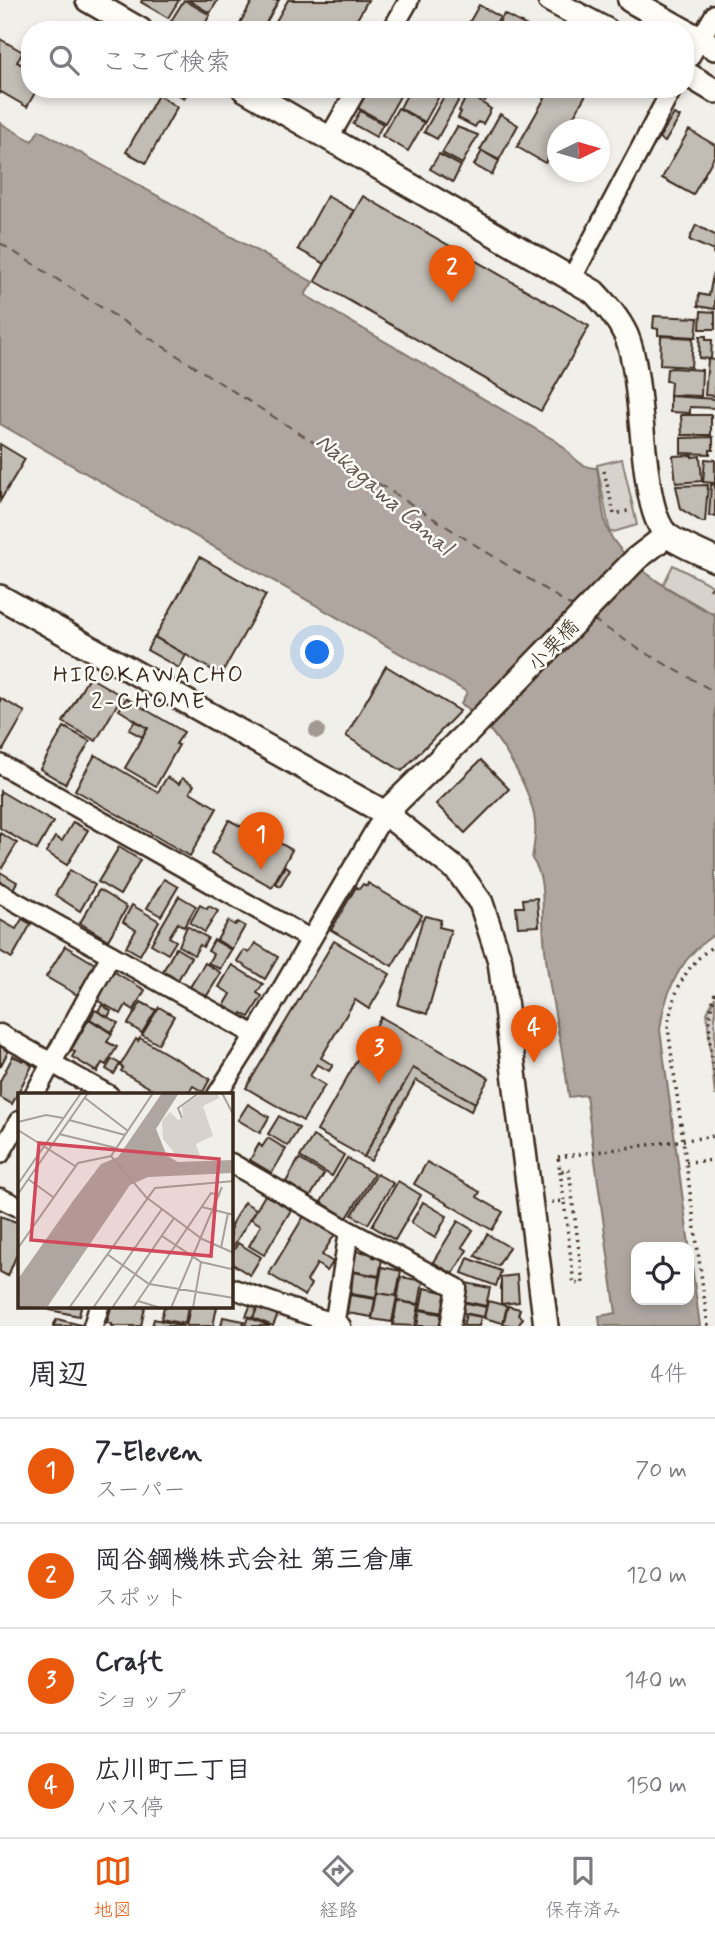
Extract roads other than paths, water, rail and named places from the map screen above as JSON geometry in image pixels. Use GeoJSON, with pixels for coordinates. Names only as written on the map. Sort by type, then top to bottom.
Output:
{"type":"FeatureCollection","features":[{"type":"Feature","properties":{"kind":"street"},"geometry":{"type":"LineString","coordinates":[[88,0],[124,21]]}},
{"type":"Feature","properties":{"kind":"street"},"geometry":{"type":"LineString","coordinates":[[397,21],[409,0]]}},
{"type":"Feature","properties":{"kind":"street"},"geometry":{"type":"LineString","coordinates":[[550,0],[589,21]]}},
{"type":"Feature","properties":{"kind":"street"},"geometry":{"type":"LineString","coordinates":[[630,0],[667,21]]}},
{"type":"Feature","properties":{"kind":"street"},"geometry":{"type":"LineString","coordinates":[[696,37],[715,14]]}},
{"type":"Feature","properties":{"kind":"street"},"geometry":{"type":"LineString","coordinates":[[694,78],[715,91]]}},
{"type":"Feature","properties":{"kind":"street"},"geometry":{"type":"LineString","coordinates":[[260,98],[594,292],[613,312],[627,337],[637,373],[650,494],[656,520],[667,535],[715,559]]}},
{"type":"Feature","properties":{"kind":"street"},"geometry":{"type":"LineString","coordinates":[[329,138],[352,98]]}},
{"type":"Feature","properties":{"kind":"street"},"geometry":{"type":"LineString","coordinates":[[572,278],[667,98]]}},
{"type":"Feature","properties":{"kind":"street","name":"小栗橋"},"geometry":{"type":"LineString","coordinates":[[385,813],[469,731],[636,559],[667,535]]}},
{"type":"Feature","properties":{"kind":"street"},"geometry":{"type":"LineString","coordinates":[[0,597],[385,813],[458,871],[481,903],[500,961],[546,1326]]}},
{"type":"Feature","properties":{"kind":"street"},"geometry":{"type":"LineString","coordinates":[[0,764],[310,939]]}},
{"type":"Feature","properties":{"kind":"street"},"geometry":{"type":"LineString","coordinates":[[218,1093],[385,813]]}},
{"type":"Feature","properties":{"kind":"street"},"geometry":{"type":"LineString","coordinates":[[0,892],[254,1035]]}},
{"type":"Feature","properties":{"kind":"street"},"geometry":{"type":"LineString","coordinates":[[35,1093],[111,955]]}},
{"type":"Feature","properties":{"kind":"street"},"geometry":{"type":"LineString","coordinates":[[0,1034],[105,1093]]}},
{"type":"Feature","properties":{"kind":"street"},"geometry":{"type":"LineString","coordinates":[[0,1154],[18,1123]]}},
{"type":"Feature","properties":{"kind":"street"},"geometry":{"type":"LineString","coordinates":[[233,1164],[349,1231],[457,1288],[450,1326]]}},
{"type":"Feature","properties":{"kind":"street"},"geometry":{"type":"LineString","coordinates":[[0,1198],[18,1207]]}},
{"type":"Feature","properties":{"kind":"street"},"geometry":{"type":"LineString","coordinates":[[233,1290],[337,1325],[349,1231]]}},
{"type":"Feature","properties":{"kind":"street"},"geometry":{"type":"LineString","coordinates":[[93,1326],[99,1308]]}},
{"type":"Feature","properties":{"kind":"water","name":"Nakagawa Canal"},"geometry":{"type":"Polygon","coordinates":[[[0,123],[32,141],[39,130],[313,282],[305,295],[556,441],[584,465],[597,468],[605,522],[614,541],[638,567],[654,579],[715,615],[715,934],[693,953],[677,975],[666,1001],[660,1030],[689,1242],[631,1242],[631,1305],[694,1305],[694,1282],[700,1326],[600,1326],[599,1316],[616,1313],[586,1095],[569,1097],[550,987],[544,943],[541,881],[532,859],[534,815],[524,786],[506,753],[485,724],[461,704],[467,692],[0,424],[0,123]]]}},
{"type":"Feature","properties":{"kind":"place","name":"岡谷鋼機株式会社 第三倉庫"},"geometry":{"type":"Point","coordinates":[452,303]}},
{"type":"Feature","properties":{"kind":"place","name":"7-Eleven"},"geometry":{"type":"Point","coordinates":[261,870]}},
{"type":"Feature","properties":{"kind":"place","name":"広川町二丁目"},"geometry":{"type":"Point","coordinates":[534,1063]}},
{"type":"Feature","properties":{"kind":"place","name":"Craft"},"geometry":{"type":"Point","coordinates":[379,1084]}},
{"type":"Feature","properties":{"kind":"district","name":"HIROKAWACHO 2-CHOME"},"geometry":{"type":"Point","coordinates":[149,687]}}]}
